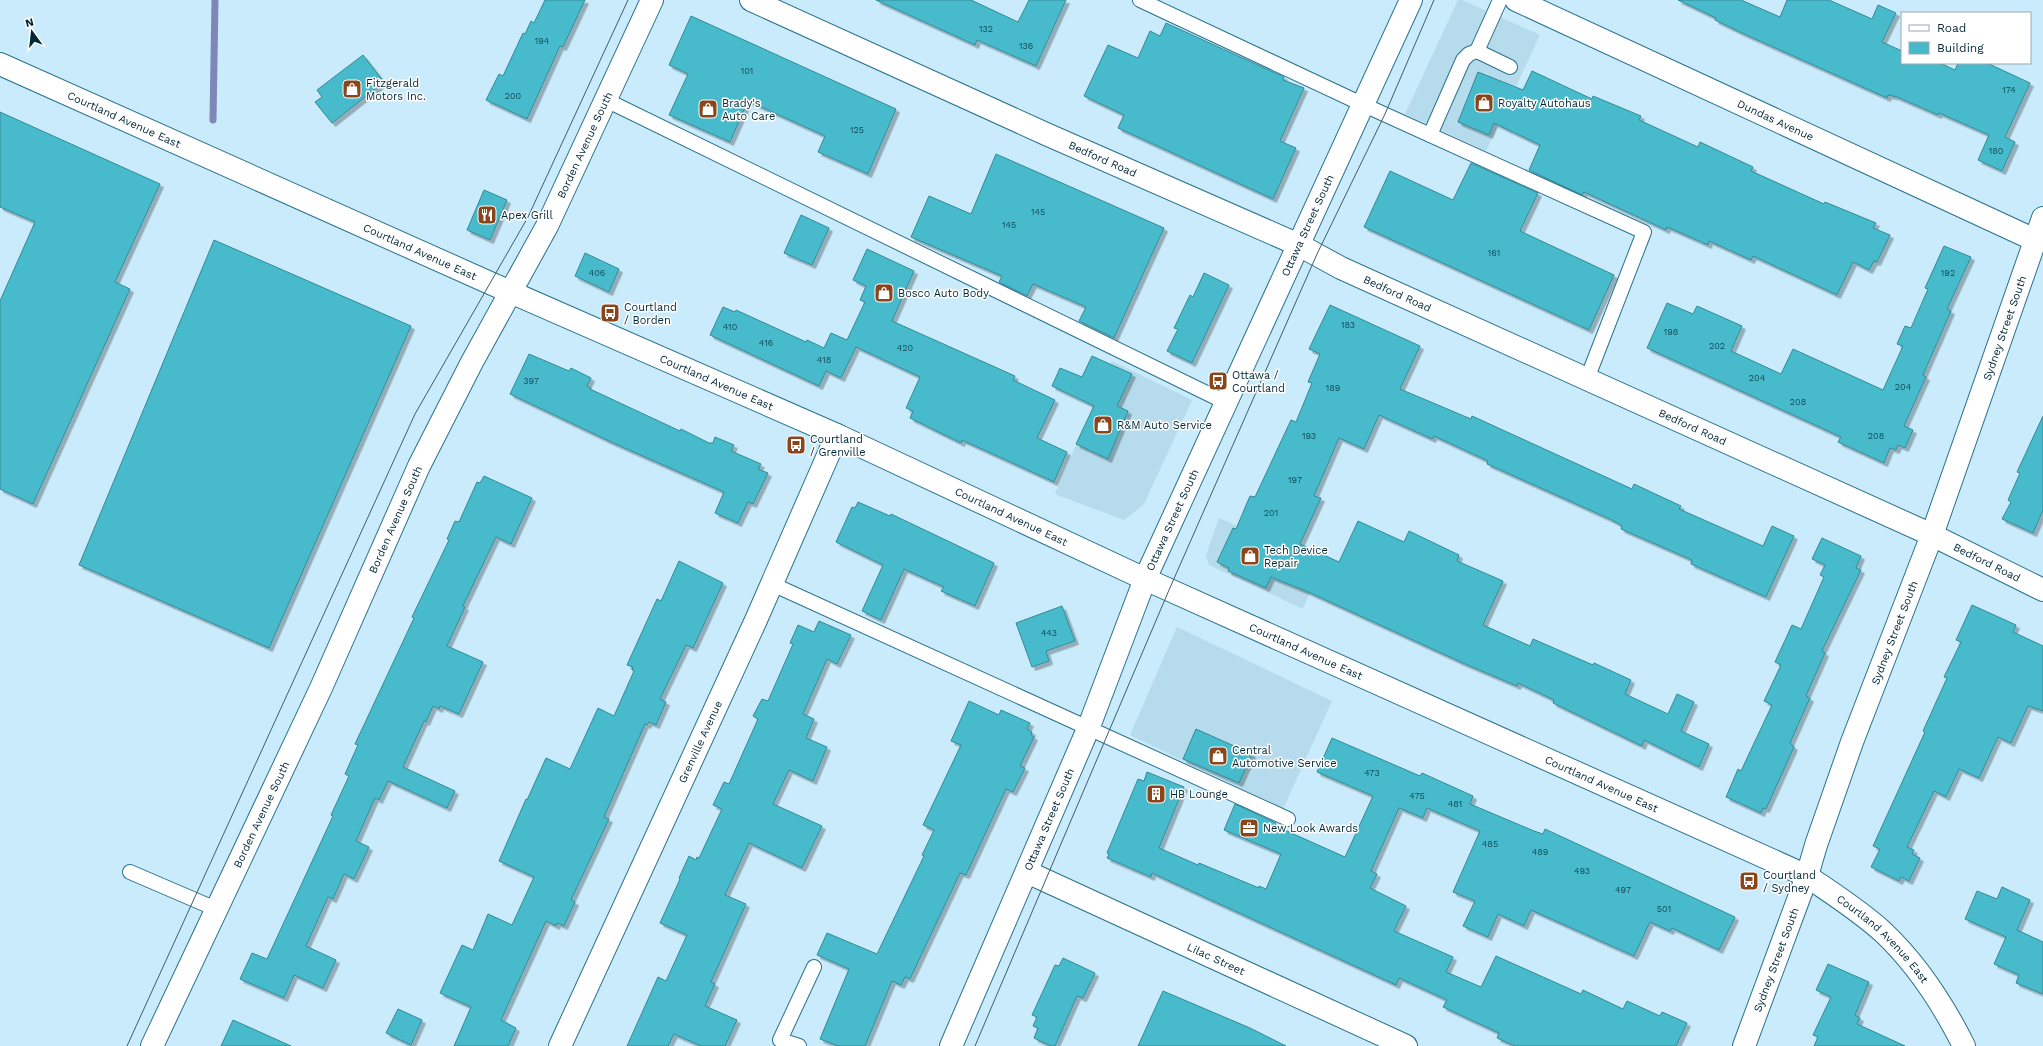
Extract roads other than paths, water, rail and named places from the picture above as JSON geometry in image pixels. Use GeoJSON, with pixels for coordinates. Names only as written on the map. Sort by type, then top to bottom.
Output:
{"type":"FeatureCollection","features":[{"type":"Feature","properties":{"kind":"street","name":"Borden Avenue South"},"geometry":{"type":"LineString","coordinates":[[152,1046],[320,688],[419,466],[472,362],[547,226],[652,0]]}},
{"type":"Feature","properties":{"kind":"street","name":"Bedford Road"},"geometry":{"type":"LineString","coordinates":[[751,0],[1053,138],[1299,245],[1341,268],[1932,535],[2043,590]]}},
{"type":"Feature","properties":{"kind":"street","name":"Ottawa Street South"},"geometry":{"type":"LineString","coordinates":[[951,1046],[1088,729],[1145,579],[1364,105],[1410,0]]}},
{"type":"Feature","properties":{"kind":"street","name":"Dundas Avenue"},"geometry":{"type":"LineString","coordinates":[[1516,0],[2035,240]]}},
{"type":"Feature","properties":{"kind":"street","name":"Courtland Avenue East"},"geometry":{"type":"LineString","coordinates":[[0,64],[837,436],[1145,579],[1808,876],[1850,905],[1883,932],[1918,969],[1948,1013],[1964,1046]]}},
{"type":"Feature","properties":{"kind":"street","name":"Sydney Street South"},"geometry":{"type":"LineString","coordinates":[[1744,1046],[1808,876],[1816,845],[1852,742],[1932,535],[2043,218]]}},
{"type":"Feature","properties":{"kind":"street","name":"Grenville Avenue"},"geometry":{"type":"LineString","coordinates":[[560,1046],[772,584],[837,436]]}},
{"type":"Feature","properties":{"kind":"street","name":"Lilac Street"},"geometry":{"type":"LineString","coordinates":[[1027,872],[1406,1046]]}},
{"type":"Feature","properties":{"kind":"lane"},"geometry":{"type":"LineString","coordinates":[[1140,0],[1364,105],[1644,232],[1587,379]]}},
{"type":"Feature","properties":{"kind":"lane"},"geometry":{"type":"LineString","coordinates":[[1430,135],[1463,60],[1469,54],[1477,51],[1500,0]]}},
{"type":"Feature","properties":{"kind":"lane"},"geometry":{"type":"LineString","coordinates":[[1477,51],[1510,67]]}},
{"type":"Feature","properties":{"kind":"lane"},"geometry":{"type":"LineString","coordinates":[[606,100],[1227,403]]}},
{"type":"Feature","properties":{"kind":"lane"},"geometry":{"type":"LineString","coordinates":[[772,584],[1063,715],[1088,729],[1288,819]]}},
{"type":"Feature","properties":{"kind":"lane"},"geometry":{"type":"LineString","coordinates":[[130,872],[216,909]]}},
{"type":"Feature","properties":{"kind":"lane"},"geometry":{"type":"LineString","coordinates":[[799,1046],[779,1043],[814,967]]}},
{"type":"Feature","properties":{"kind":"waterway"},"geometry":{"type":"LineString","coordinates":[[213,120],[215,0]]}},
{"type":"Feature","properties":{"kind":"tram line"},"geometry":{"type":"LineString","coordinates":[[127,1046],[415,414],[528,217],[628,0]]}},
{"type":"Feature","properties":{"kind":"tram line"},"geometry":{"type":"LineString","coordinates":[[975,1046],[1169,590],[1317,254],[1385,114],[1434,0]]}},
{"type":"Feature","properties":{"kind":"place","name":"Fitzgerald Motors Inc."},"geometry":{"type":"Point","coordinates":[352,89]}},
{"type":"Feature","properties":{"kind":"place","name":"Royalty Autohaus"},"geometry":{"type":"Point","coordinates":[1484,103]}},
{"type":"Feature","properties":{"kind":"place","name":"Brady's Auto Care"},"geometry":{"type":"Point","coordinates":[708,109]}},
{"type":"Feature","properties":{"kind":"place","name":"Apex Grill"},"geometry":{"type":"Point","coordinates":[487,215]}},
{"type":"Feature","properties":{"kind":"place","name":"Bosco Auto Body"},"geometry":{"type":"Point","coordinates":[884,293]}},
{"type":"Feature","properties":{"kind":"place","name":"Courtland / Borden"},"geometry":{"type":"Point","coordinates":[610,313]}},
{"type":"Feature","properties":{"kind":"place","name":"Ottawa / Courtland"},"geometry":{"type":"Point","coordinates":[1218,381]}},
{"type":"Feature","properties":{"kind":"place","name":"R&M Auto Service"},"geometry":{"type":"Point","coordinates":[1103,425]}},
{"type":"Feature","properties":{"kind":"place","name":"Courtland / Grenville"},"geometry":{"type":"Point","coordinates":[796,445]}},
{"type":"Feature","properties":{"kind":"place","name":"Tech Device Repair"},"geometry":{"type":"Point","coordinates":[1250,556]}},
{"type":"Feature","properties":{"kind":"place","name":"Central Automotive Service"},"geometry":{"type":"Point","coordinates":[1218,756]}},
{"type":"Feature","properties":{"kind":"place","name":"HB Lounge"},"geometry":{"type":"Point","coordinates":[1156,794]}},
{"type":"Feature","properties":{"kind":"place","name":"New Look Awards"},"geometry":{"type":"Point","coordinates":[1249,828]}},
{"type":"Feature","properties":{"kind":"place","name":"Courtland / Sydney"},"geometry":{"type":"Point","coordinates":[1749,881]}}]}
